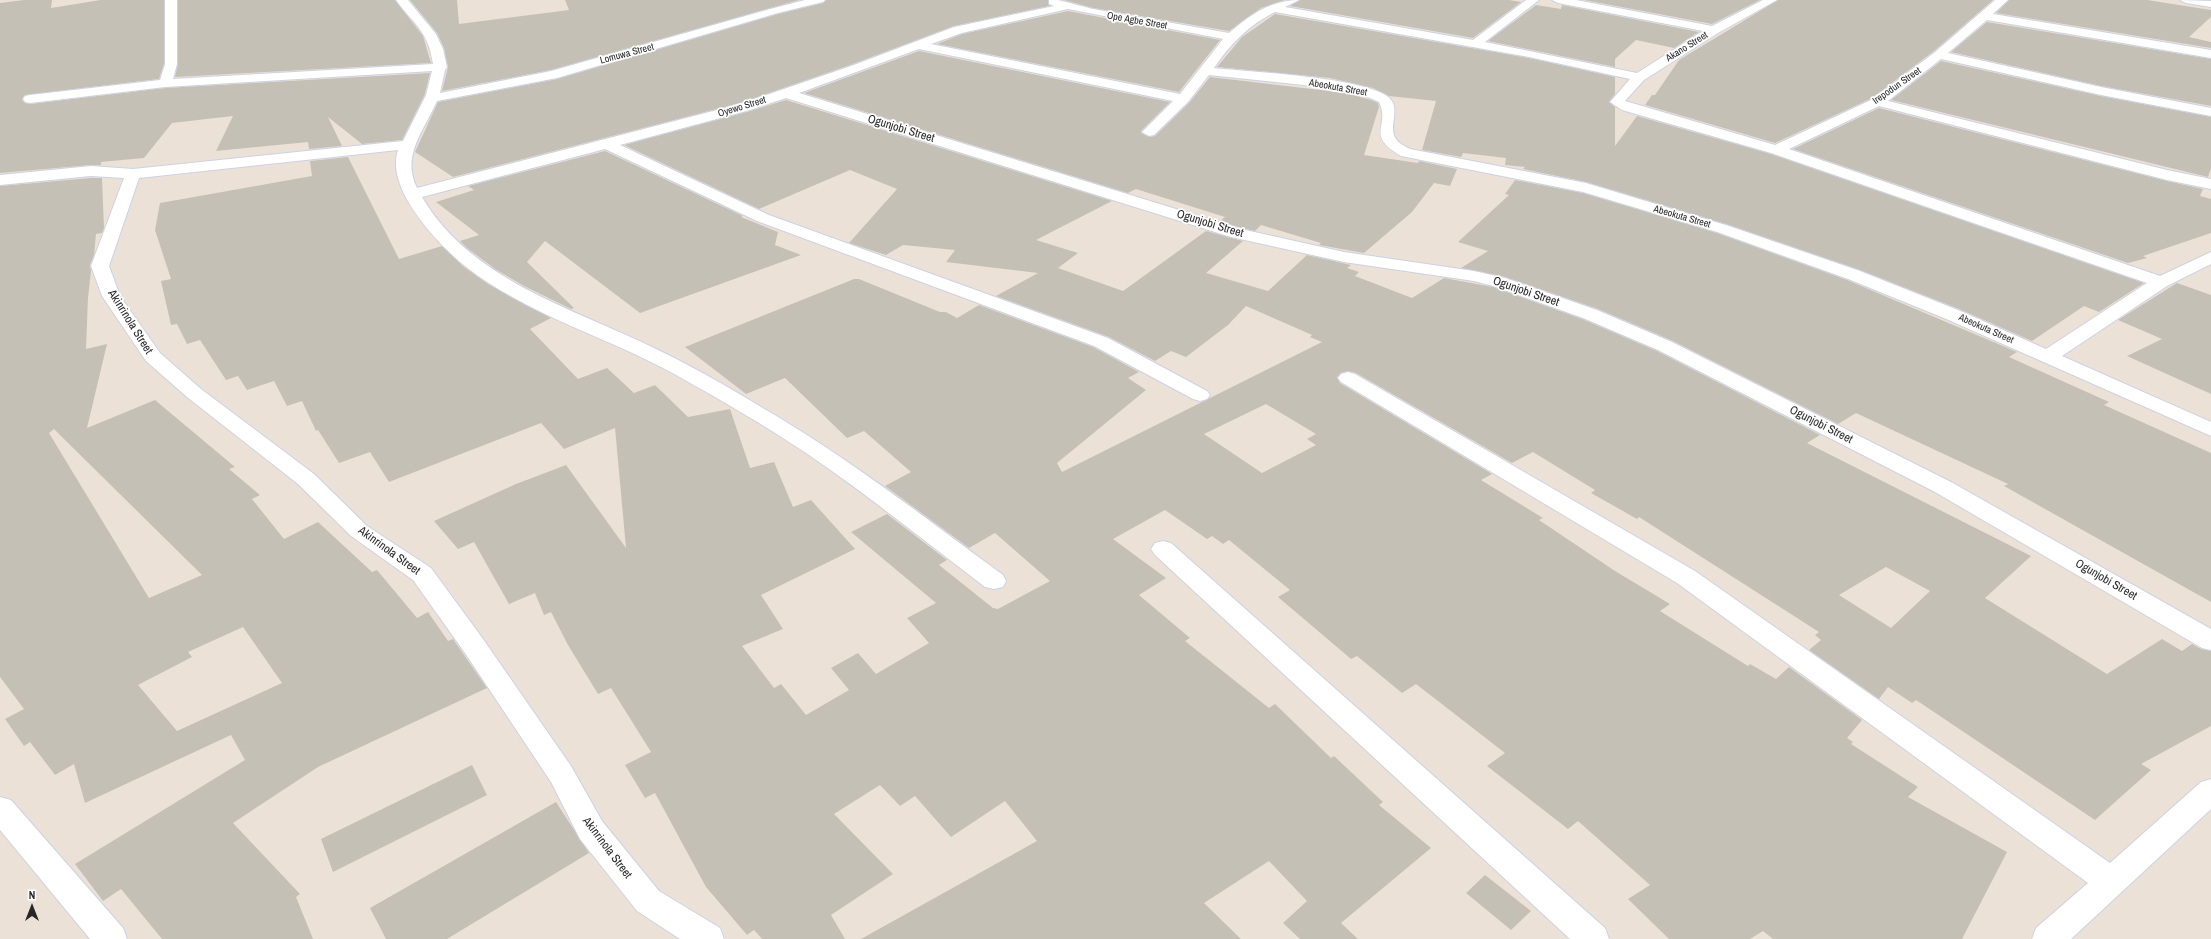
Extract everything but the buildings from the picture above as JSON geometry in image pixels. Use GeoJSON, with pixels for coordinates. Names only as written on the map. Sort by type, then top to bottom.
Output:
{"type":"FeatureCollection","features":[{"type":"Feature","properties":{"kind":"street"},"geometry":{"type":"LineString","coordinates":[[165,83],[171,64],[171,0]]}},
{"type":"Feature","properties":{"kind":"street"},"geometry":{"type":"LineString","coordinates":[[402,0],[422,19],[436,47],[441,67],[433,98],[408,145],[403,170],[413,194],[432,222],[477,267],[521,293],[646,351],[755,412],[847,471],[994,581]]}},
{"type":"Feature","properties":{"kind":"street","name":"Lomuwa Street"},"geometry":{"type":"LineString","coordinates":[[433,98],[552,75],[696,35],[780,9],[819,0]]}},
{"type":"Feature","properties":{"kind":"street","name":"Ope Agbe Street"},"geometry":{"type":"LineString","coordinates":[[1046,0],[1067,6],[1230,37]]}},
{"type":"Feature","properties":{"kind":"street"},"geometry":{"type":"LineString","coordinates":[[1149,132],[1183,99],[1206,71],[1230,37],[1271,8],[1293,0]]}},
{"type":"Feature","properties":{"kind":"street"},"geometry":{"type":"LineString","coordinates":[[1476,43],[1533,0]]}},
{"type":"Feature","properties":{"kind":"street"},"geometry":{"type":"LineString","coordinates":[[1558,0],[1714,30]]}},
{"type":"Feature","properties":{"kind":"street","name":"Akano Street"},"geometry":{"type":"LineString","coordinates":[[1771,0],[1714,30],[1639,77],[1617,102],[1621,105],[1776,150]]}},
{"type":"Feature","properties":{"kind":"street","name":"Irepodun Street"},"geometry":{"type":"LineString","coordinates":[[1776,150],[1878,102],[1939,55],[1986,16],[2002,0]]}},
{"type":"Feature","properties":{"kind":"street"},"geometry":{"type":"LineString","coordinates":[[2186,0],[2211,4]]}},
{"type":"Feature","properties":{"kind":"street","name":"Oyewo Street"},"geometry":{"type":"LineString","coordinates":[[413,194],[698,120],[856,69],[969,26],[1067,6]]}},
{"type":"Feature","properties":{"kind":"street"},"geometry":{"type":"LineString","coordinates":[[1271,8],[1476,43],[1639,77]]}},
{"type":"Feature","properties":{"kind":"street"},"geometry":{"type":"LineString","coordinates":[[1986,16],[2211,54]]}},
{"type":"Feature","properties":{"kind":"street"},"geometry":{"type":"LineString","coordinates":[[916,45],[1183,99]]}},
{"type":"Feature","properties":{"kind":"street"},"geometry":{"type":"LineString","coordinates":[[1939,55],[2094,89],[2211,112]]}},
{"type":"Feature","properties":{"kind":"street"},"geometry":{"type":"LineString","coordinates":[[30,100],[165,83],[441,67]]}},
{"type":"Feature","properties":{"kind":"street","name":"Abeokuta Street"},"geometry":{"type":"LineString","coordinates":[[1206,71],[1354,89],[1377,95],[1384,100],[1388,110],[1386,122],[1387,140],[1393,147],[1406,153],[1586,188],[1724,230],[1854,275],[1951,314],[2049,356],[2211,430]]}},
{"type":"Feature","properties":{"kind":"street","name":"Ogunjobi Street"},"geometry":{"type":"LineString","coordinates":[[785,93],[1237,232],[1344,256],[1493,280],[1590,314],[1665,346],[1943,487],[2211,641]]}},
{"type":"Feature","properties":{"kind":"street"},"geometry":{"type":"LineString","coordinates":[[1878,102],[2152,171],[2211,184]]}},
{"type":"Feature","properties":{"kind":"street"},"geometry":{"type":"LineString","coordinates":[[606,144],[690,183],[719,199],[763,218],[1101,342],[1200,395]]}},
{"type":"Feature","properties":{"kind":"street"},"geometry":{"type":"LineString","coordinates":[[0,180],[91,171],[133,174],[408,145]]}},
{"type":"Feature","properties":{"kind":"street"},"geometry":{"type":"LineString","coordinates":[[1776,150],[2161,282]]}},
{"type":"Feature","properties":{"kind":"street","name":"Akinrinola Street"},"geometry":{"type":"LineString","coordinates":[[133,174],[100,266],[111,296],[153,358],[194,393],[306,479],[359,531],[422,574],[474,646],[561,774],[591,830],[648,900],[708,939]]}},
{"type":"Feature","properties":{"kind":"street"},"geometry":{"type":"LineString","coordinates":[[2049,356],[2161,282],[2211,256]]}},
{"type":"Feature","properties":{"kind":"street"},"geometry":{"type":"LineString","coordinates":[[1348,378],[1686,577],[2111,882]]}},
{"type":"Feature","properties":{"kind":"street"},"geometry":{"type":"LineString","coordinates":[[1163,549],[1593,939]]}},
{"type":"Feature","properties":{"kind":"street"},"geometry":{"type":"LineString","coordinates":[[2048,939],[2211,791]]}},
{"type":"Feature","properties":{"kind":"street"},"geometry":{"type":"LineString","coordinates":[[0,809],[111,939]]}}]}
